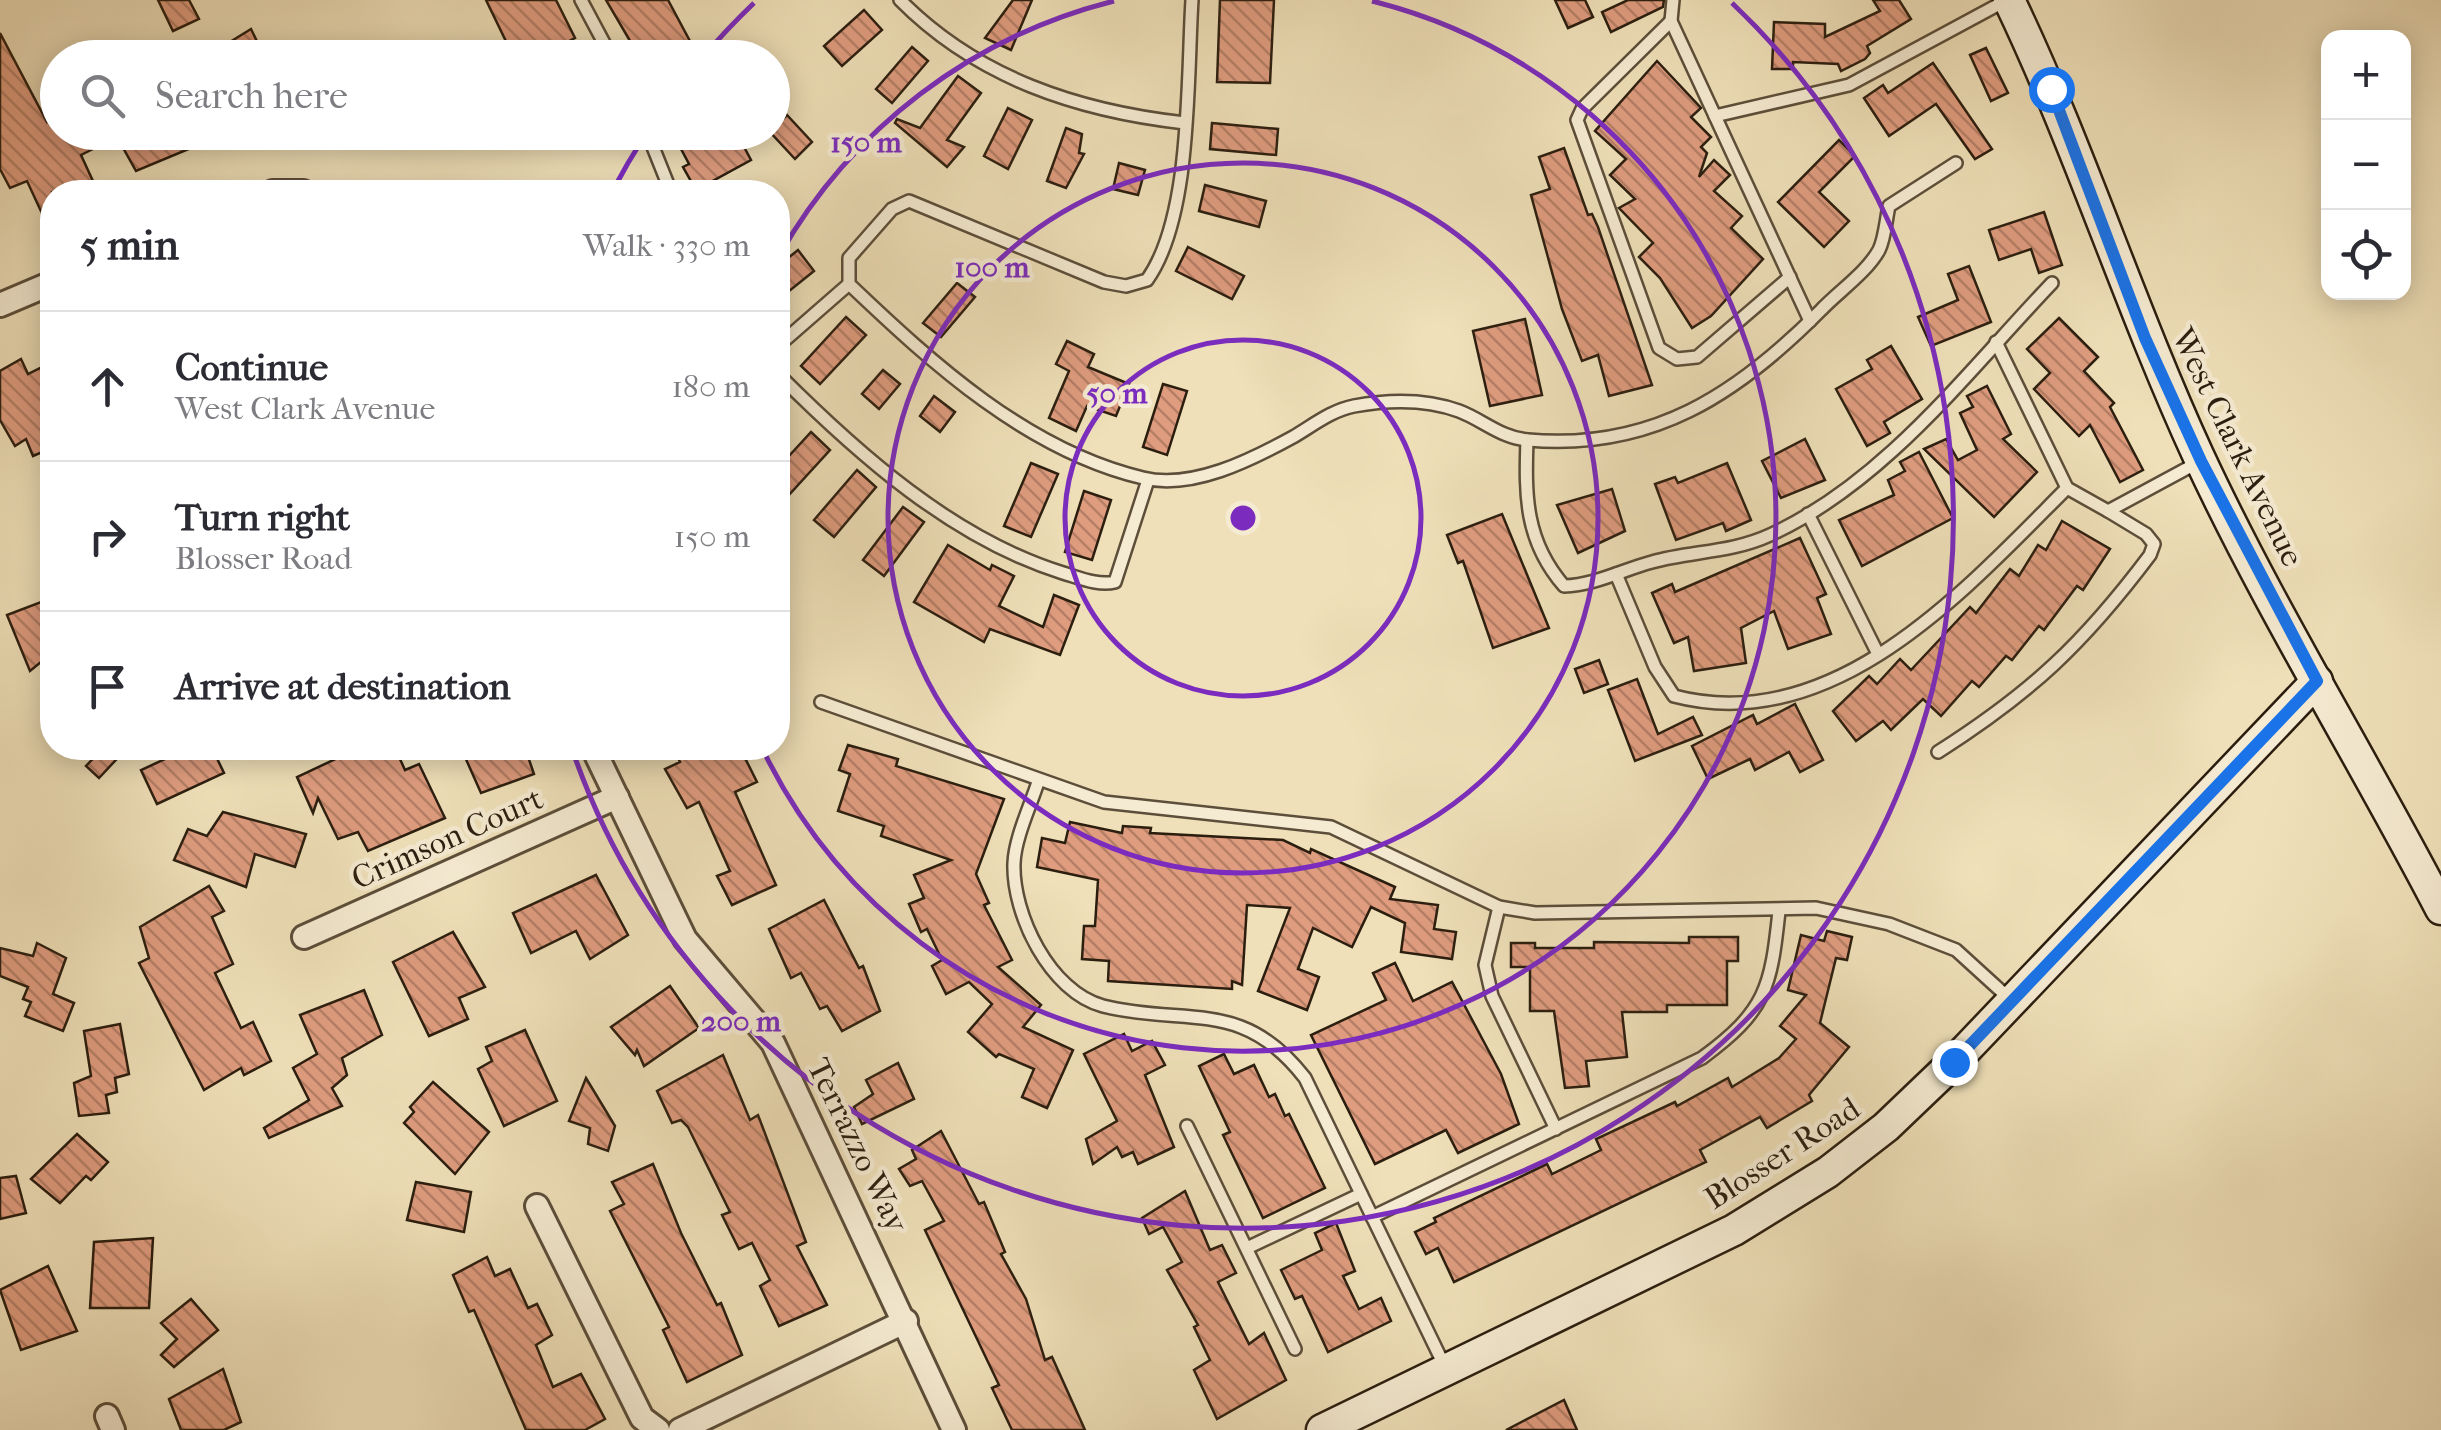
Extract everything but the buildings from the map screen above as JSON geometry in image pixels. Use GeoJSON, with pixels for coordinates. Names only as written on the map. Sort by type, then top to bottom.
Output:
{"type":"FeatureCollection","features":[{"type":"Feature","properties":{"kind":"street","name":"West Clark Avenue"},"geometry":{"type":"LineString","coordinates":[[2008,0],[2051,89],[2145,338],[2201,461],[2441,909]]}},
{"type":"Feature","properties":{"kind":"street"},"geometry":{"type":"LineString","coordinates":[[0,305],[40,287]]}},
{"type":"Feature","properties":{"kind":"street","name":"Blosser Road"},"geometry":{"type":"LineString","coordinates":[[1322,1430],[1734,1230],[1828,1172],[1886,1127],[2012,1001],[2317,681]]}},
{"type":"Feature","properties":{"kind":"street","name":"Terrazzo Way"},"geometry":{"type":"LineString","coordinates":[[599,760],[685,939],[773,1043],[906,1320],[954,1430]]}},
{"type":"Feature","properties":{"kind":"street","name":"Crimson Court"},"geometry":{"type":"LineString","coordinates":[[304,937],[617,796]]}},
{"type":"Feature","properties":{"kind":"street"},"geometry":{"type":"LineString","coordinates":[[537,1206],[642,1418],[658,1430]]}},
{"type":"Feature","properties":{"kind":"street"},"geometry":{"type":"LineString","coordinates":[[680,1430],[906,1320]]}},
{"type":"Feature","properties":{"kind":"lane"},"geometry":{"type":"LineString","coordinates":[[581,0],[602,40]]}},
{"type":"Feature","properties":{"kind":"lane"},"geometry":{"type":"LineString","coordinates":[[900,0],[966,54],[1014,81],[1124,116],[1185,123]]}},
{"type":"Feature","properties":{"kind":"lane"},"geometry":{"type":"LineString","coordinates":[[1192,0],[1185,123],[1170,235],[1146,280],[1126,286],[1104,282],[909,202],[892,209],[849,258],[849,284],[943,367],[1026,428],[1070,453],[1148,480],[1177,481],[1236,464],[1333,414],[1368,404],[1427,403],[1460,412],[1503,436],[1527,440],[1592,440],[1672,419],[1742,384],[1879,250],[1889,206],[1956,162]]}},
{"type":"Feature","properties":{"kind":"lane"},"geometry":{"type":"LineString","coordinates":[[1673,0],[1671,21],[1810,321]]}},
{"type":"Feature","properties":{"kind":"lane"},"geometry":{"type":"LineString","coordinates":[[1715,116],[1848,85],[2008,0]]}},
{"type":"Feature","properties":{"kind":"lane"},"geometry":{"type":"LineString","coordinates":[[1671,21],[1582,109],[1577,120],[1660,348],[1677,359],[1697,358],[1790,276]]}},
{"type":"Feature","properties":{"kind":"lane"},"geometry":{"type":"LineString","coordinates":[[654,150],[667,180]]}},
{"type":"Feature","properties":{"kind":"lane"},"geometry":{"type":"LineString","coordinates":[[1527,440],[1525,506],[1550,570],[1564,586],[1585,586],[1654,561],[1725,551],[1769,536],[1868,475],[2052,283]]}},
{"type":"Feature","properties":{"kind":"lane"},"geometry":{"type":"LineString","coordinates":[[790,336],[849,284]]}},
{"type":"Feature","properties":{"kind":"lane"},"geometry":{"type":"LineString","coordinates":[[1938,752],[2011,706],[2095,629],[2154,544],[2146,534],[2067,488],[1996,342]]}},
{"type":"Feature","properties":{"kind":"lane"},"geometry":{"type":"LineString","coordinates":[[790,386],[820,416],[916,494],[1029,563],[1074,577],[1105,584],[1115,582],[1148,480]]}},
{"type":"Feature","properties":{"kind":"lane"},"geometry":{"type":"LineString","coordinates":[[2108,511],[2201,461]]}},
{"type":"Feature","properties":{"kind":"lane"},"geometry":{"type":"LineString","coordinates":[[1616,574],[1656,667],[1674,696],[1710,705],[1780,695],[1836,677],[1920,628],[1972,583],[2067,488]]}},
{"type":"Feature","properties":{"kind":"lane"},"geometry":{"type":"LineString","coordinates":[[1808,514],[1878,654]]}},
{"type":"Feature","properties":{"kind":"lane"},"geometry":{"type":"LineString","coordinates":[[821,702],[1038,782],[1104,802],[1331,827],[1499,908],[1535,913],[1816,908],[1889,924],[1956,950],[2012,1001]]}},
{"type":"Feature","properties":{"kind":"lane"},"geometry":{"type":"LineString","coordinates":[[1038,782],[1014,862],[1020,907],[1038,948],[1064,982],[1098,1005],[1227,1021],[1258,1032],[1284,1050],[1305,1078],[1446,1371]]}},
{"type":"Feature","properties":{"kind":"lane"},"geometry":{"type":"LineString","coordinates":[[1499,908],[1486,965],[1492,996],[1556,1129]]}},
{"type":"Feature","properties":{"kind":"lane"},"geometry":{"type":"LineString","coordinates":[[1372,1217],[1702,1058],[1740,1030],[1764,996],[1779,910]]}},
{"type":"Feature","properties":{"kind":"lane"},"geometry":{"type":"LineString","coordinates":[[1187,1126],[1296,1349]]}},
{"type":"Feature","properties":{"kind":"lane"},"geometry":{"type":"LineString","coordinates":[[1246,1248],[1361,1194]]}},
{"type":"Feature","properties":{"kind":"route"},"geometry":{"type":"LineString","coordinates":[[1954,1062],[2317,681],[2201,461],[2145,338],[2051,89]]}}]}
